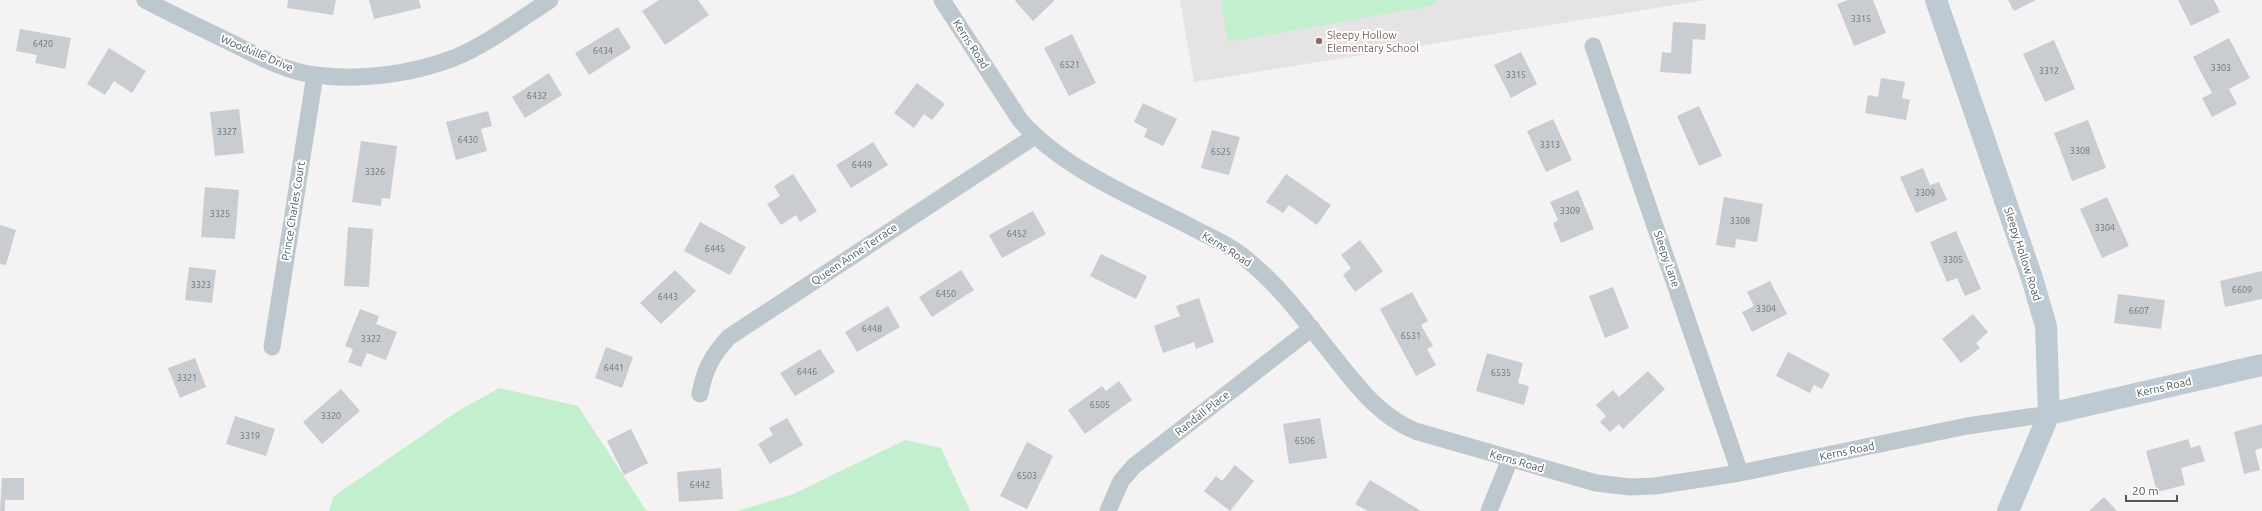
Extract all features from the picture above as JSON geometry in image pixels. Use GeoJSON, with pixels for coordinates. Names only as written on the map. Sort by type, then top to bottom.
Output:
{"type":"FeatureCollection","features":[{"type":"Feature","properties":{"kind":"main road","name":"Sleepy Hollow Road"},"geometry":{"type":"LineString","coordinates":[[1936,0],[2032,278],[2046,326],[2049,414],[2008,511]]}},
{"type":"Feature","properties":{"kind":"main road","name":"Kerns Road"},"geometry":{"type":"LineString","coordinates":[[2049,414],[2262,364]]}},
{"type":"Feature","properties":{"kind":"street","name":"Woodville Drive"},"geometry":{"type":"LineString","coordinates":[[145,0],[259,56],[287,68],[316,75],[354,77],[390,74],[429,66],[455,57],[491,38],[550,0]]}},
{"type":"Feature","properties":{"kind":"street","name":"Kerns Road"},"geometry":{"type":"LineString","coordinates":[[942,0],[1020,120],[1034,136],[1075,166],[1244,257],[1263,273],[1312,328],[1362,392],[1382,413],[1401,425],[1446,441],[1596,483],[1630,487],[1655,486],[1740,473],[1967,426],[2049,414]]}},
{"type":"Feature","properties":{"kind":"street","name":"Sleepy Lane"},"geometry":{"type":"LineString","coordinates":[[1593,46],[1740,473]]}},
{"type":"Feature","properties":{"kind":"street","name":"Prince Charles Court"},"geometry":{"type":"LineString","coordinates":[[272,346],[316,75]]}},
{"type":"Feature","properties":{"kind":"street","name":"Queen Anne Terrace"},"geometry":{"type":"LineString","coordinates":[[700,394],[708,364],[716,350],[729,337],[1034,136]]}},
{"type":"Feature","properties":{"kind":"street","name":"Randall Place"},"geometry":{"type":"LineString","coordinates":[[1108,511],[1121,481],[1134,466],[1312,328]]}},
{"type":"Feature","properties":{"kind":"street"},"geometry":{"type":"LineString","coordinates":[[1489,511],[1510,459]]}},
{"type":"Feature","properties":{"kind":"shaded area","name":"Sleepy Hollow Elementary School"},"geometry":{"type":"Polygon","coordinates":[[[1180,0],[1706,0],[1194,82],[1180,0]]]}},
{"type":"Feature","properties":{"kind":"green space"},"geometry":{"type":"Polygon","coordinates":[[[1221,0],[1435,0],[1436,5],[1228,42],[1221,0]]]}},
{"type":"Feature","properties":{"kind":"green space"},"geometry":{"type":"Polygon","coordinates":[[[499,388],[578,406],[646,510],[649,511],[329,511],[334,496],[455,413],[499,388]]]}},
{"type":"Feature","properties":{"kind":"green space"},"geometry":{"type":"Polygon","coordinates":[[[905,440],[941,448],[970,511],[737,511],[791,495],[905,440]]]}},
{"type":"Feature","properties":{"kind":"building"},"geometry":{"type":"Polygon","coordinates":[[[288,0],[336,0],[333,15],[287,8],[288,0]]]}},
{"type":"Feature","properties":{"kind":"building"},"geometry":{"type":"Polygon","coordinates":[[[369,0],[419,0],[421,8],[374,19],[369,0]]]}},
{"type":"Feature","properties":{"kind":"building"},"geometry":{"type":"Polygon","coordinates":[[[659,0],[698,0],[709,15],[665,45],[642,11],[659,0]]]}},
{"type":"Feature","properties":{"kind":"building"},"geometry":{"type":"Polygon","coordinates":[[[1055,0],[1033,21],[1015,1],[1055,0]]]}},
{"type":"Feature","properties":{"kind":"building"},"geometry":{"type":"Polygon","coordinates":[[[1848,0],[1873,0],[1886,33],[1854,46],[1837,4],[1848,0]]]}},
{"type":"Feature","properties":{"kind":"building"},"geometry":{"type":"Polygon","coordinates":[[[2008,0],[2036,0],[2014,11],[2008,0]]]}},
{"type":"Feature","properties":{"kind":"building"},"geometry":{"type":"Polygon","coordinates":[[[2178,0],[2214,0],[2220,12],[2191,26],[2178,0]]]}},
{"type":"Feature","properties":{"kind":"building"},"geometry":{"type":"Polygon","coordinates":[[[1673,22],[1706,24],[1705,40],[1693,39],[1691,74],[1660,72],[1662,52],[1671,53],[1673,22]]]}},
{"type":"Feature","properties":{"kind":"building"},"geometry":{"type":"Polygon","coordinates":[[[618,27],[631,48],[589,75],[575,53],[618,27]]]}},
{"type":"Feature","properties":{"kind":"building"},"geometry":{"type":"Polygon","coordinates":[[[20,29],[71,38],[65,69],[35,63],[37,55],[16,51],[20,29]]]}},
{"type":"Feature","properties":{"kind":"building"},"geometry":{"type":"Polygon","coordinates":[[[1072,34],[1096,83],[1069,96],[1044,48],[1072,34]]]}},
{"type":"Feature","properties":{"kind":"building"},"geometry":{"type":"Polygon","coordinates":[[[2229,38],[2250,78],[2229,89],[2237,104],[2212,117],[2202,98],[2212,93],[2193,57],[2229,38]]]}},
{"type":"Feature","properties":{"kind":"building"},"geometry":{"type":"Polygon","coordinates":[[[2054,40],[2075,89],[2045,102],[2023,54],[2054,40]]]}},
{"type":"Feature","properties":{"kind":"building"},"geometry":{"type":"Polygon","coordinates":[[[109,48],[146,71],[132,93],[114,81],[105,95],[87,84],[109,48]]]}},
{"type":"Feature","properties":{"kind":"building"},"geometry":{"type":"Polygon","coordinates":[[[1521,52],[1537,84],[1511,98],[1494,65],[1521,52]]]}},
{"type":"Feature","properties":{"kind":"building"},"geometry":{"type":"Polygon","coordinates":[[[549,73],[562,95],[525,118],[512,97],[549,73]]]}},
{"type":"Feature","properties":{"kind":"building"},"geometry":{"type":"Polygon","coordinates":[[[1881,78],[1905,82],[1902,98],[1910,100],[1906,120],[1865,113],[1868,95],[1878,97],[1881,78]]]}},
{"type":"Feature","properties":{"kind":"building"},"geometry":{"type":"Polygon","coordinates":[[[917,83],[945,104],[932,120],[924,114],[914,128],[894,113],[917,83]]]}},
{"type":"Feature","properties":{"kind":"building"},"geometry":{"type":"Polygon","coordinates":[[[1143,103],[1177,119],[1163,146],[1144,137],[1147,129],[1134,122],[1143,103]]]}},
{"type":"Feature","properties":{"kind":"building"},"geometry":{"type":"Polygon","coordinates":[[[1699,106],[1722,156],[1699,166],[1677,116],[1699,106]]]}},
{"type":"Feature","properties":{"kind":"building"},"geometry":{"type":"Polygon","coordinates":[[[239,109],[244,153],[215,156],[210,112],[239,109]]]}},
{"type":"Feature","properties":{"kind":"building"},"geometry":{"type":"Polygon","coordinates":[[[488,111],[492,126],[481,129],[487,151],[456,160],[446,122],[488,111]]]}},
{"type":"Feature","properties":{"kind":"building"},"geometry":{"type":"Polygon","coordinates":[[[1553,119],[1572,160],[1546,172],[1527,131],[1553,119]]]}},
{"type":"Feature","properties":{"kind":"building"},"geometry":{"type":"Polygon","coordinates":[[[2088,120],[2106,168],[2072,181],[2054,133],[2088,120]]]}},
{"type":"Feature","properties":{"kind":"building"},"geometry":{"type":"Polygon","coordinates":[[[1212,130],[1240,137],[1229,175],[1201,168],[1212,130]]]}},
{"type":"Feature","properties":{"kind":"building"},"geometry":{"type":"Polygon","coordinates":[[[361,141],[397,146],[390,199],[382,198],[381,206],[352,202],[361,141]]]}},
{"type":"Feature","properties":{"kind":"building"},"geometry":{"type":"Polygon","coordinates":[[[873,142],[888,165],[851,188],[836,165],[873,142]]]}},
{"type":"Feature","properties":{"kind":"building"},"geometry":{"type":"Polygon","coordinates":[[[1923,168],[1930,185],[1939,182],[1947,200],[1916,213],[1900,177],[1923,168]]]}},
{"type":"Feature","properties":{"kind":"building"},"geometry":{"type":"Polygon","coordinates":[[[793,174],[817,211],[800,222],[796,215],[781,225],[767,204],[780,196],[774,186],[793,174]]]}},
{"type":"Feature","properties":{"kind":"building"},"geometry":{"type":"Polygon","coordinates":[[[1286,174],[1331,205],[1317,225],[1289,205],[1283,213],[1266,202],[1286,174]]]}},
{"type":"Feature","properties":{"kind":"building"},"geometry":{"type":"Polygon","coordinates":[[[205,187],[239,190],[235,239],[201,237],[205,187]]]}},
{"type":"Feature","properties":{"kind":"building"},"geometry":{"type":"Polygon","coordinates":[[[1578,190],[1594,229],[1561,243],[1553,223],[1558,220],[1550,202],[1578,190]]]}},
{"type":"Feature","properties":{"kind":"building"},"geometry":{"type":"Polygon","coordinates":[[[1724,197],[1763,204],[1757,242],[1736,239],[1735,248],[1716,245],[1724,197]]]}},
{"type":"Feature","properties":{"kind":"building"},"geometry":{"type":"Polygon","coordinates":[[[2107,197],[2129,246],[2102,258],[2080,209],[2107,197]]]}},
{"type":"Feature","properties":{"kind":"building"},"geometry":{"type":"Polygon","coordinates":[[[1033,211],[1046,234],[1002,258],[989,235],[1033,211]]]}},
{"type":"Feature","properties":{"kind":"building"},"geometry":{"type":"Polygon","coordinates":[[[700,222],[746,247],[730,275],[684,251],[700,222]]]}},
{"type":"Feature","properties":{"kind":"building"},"geometry":{"type":"Polygon","coordinates":[[[0,225],[16,230],[6,265],[0,264],[0,225]]]}},
{"type":"Feature","properties":{"kind":"building"},"geometry":{"type":"Polygon","coordinates":[[[348,227],[373,229],[369,287],[344,286],[348,227]]]}},
{"type":"Feature","properties":{"kind":"building"},"geometry":{"type":"Polygon","coordinates":[[[1956,231],[1981,289],[1965,296],[1957,278],[1947,282],[1930,242],[1956,231]]]}},
{"type":"Feature","properties":{"kind":"building"},"geometry":{"type":"Polygon","coordinates":[[[1360,240],[1383,271],[1355,292],[1343,275],[1351,268],[1341,255],[1360,240]]]}},
{"type":"Feature","properties":{"kind":"building"},"geometry":{"type":"Polygon","coordinates":[[[1101,254],[1147,276],[1136,299],[1090,276],[1101,254]]]}},
{"type":"Feature","properties":{"kind":"building"},"geometry":{"type":"Polygon","coordinates":[[[189,267],[216,270],[212,303],[185,300],[189,267]]]}},
{"type":"Feature","properties":{"kind":"building"},"geometry":{"type":"Polygon","coordinates":[[[675,270],[696,291],[661,324],[640,303],[675,270]]]}},
{"type":"Feature","properties":{"kind":"building"},"geometry":{"type":"Polygon","coordinates":[[[961,270],[974,290],[932,317],[919,297],[961,270]]]}},
{"type":"Feature","properties":{"kind":"building"},"geometry":{"type":"Polygon","coordinates":[[[2262,271],[2262,299],[2225,307],[2220,281],[2262,271]]]}},
{"type":"Feature","properties":{"kind":"building"},"geometry":{"type":"Polygon","coordinates":[[[1770,281],[1787,314],[1752,332],[1742,312],[1754,306],[1747,292],[1770,281]]]}},
{"type":"Feature","properties":{"kind":"building"},"geometry":{"type":"Polygon","coordinates":[[[1613,287],[1629,328],[1605,338],[1589,296],[1613,287]]]}},
{"type":"Feature","properties":{"kind":"building"},"geometry":{"type":"Polygon","coordinates":[[[1412,292],[1428,321],[1421,325],[1433,346],[1427,349],[1436,365],[1416,376],[1380,309],[1412,292]]]}},
{"type":"Feature","properties":{"kind":"building"},"geometry":{"type":"Polygon","coordinates":[[[2118,294],[2165,300],[2161,329],[2114,323],[2118,294]]]}},
{"type":"Feature","properties":{"kind":"building"},"geometry":{"type":"Polygon","coordinates":[[[1199,298],[1214,342],[1196,349],[1194,342],[1163,353],[1154,326],[1180,316],[1176,306],[1199,298]]]}},
{"type":"Feature","properties":{"kind":"building"},"geometry":{"type":"Polygon","coordinates":[[[888,306],[900,327],[857,352],[845,332],[888,306]]]}},
{"type":"Feature","properties":{"kind":"building"},"geometry":{"type":"Polygon","coordinates":[[[360,309],[379,316],[376,324],[397,332],[386,360],[367,353],[361,367],[348,362],[353,349],[345,346],[360,309]]]}},
{"type":"Feature","properties":{"kind":"building"},"geometry":{"type":"Polygon","coordinates":[[[1973,314],[1988,332],[1976,343],[1980,348],[1961,363],[1942,339],[1973,314]]]}},
{"type":"Feature","properties":{"kind":"building"},"geometry":{"type":"Polygon","coordinates":[[[606,347],[633,357],[622,388],[595,378],[606,347]]]}},
{"type":"Feature","properties":{"kind":"building"},"geometry":{"type":"Polygon","coordinates":[[[820,349],[835,372],[795,396],[780,373],[820,349]]]}},
{"type":"Feature","properties":{"kind":"building"},"geometry":{"type":"Polygon","coordinates":[[[1788,352],[1830,374],[1822,389],[1814,385],[1810,393],[1776,376],[1788,352]]]}},
{"type":"Feature","properties":{"kind":"building"},"geometry":{"type":"Polygon","coordinates":[[[1487,353],[1523,363],[1518,383],[1529,386],[1524,405],[1476,391],[1487,353]]]}},
{"type":"Feature","properties":{"kind":"building"},"geometry":{"type":"Polygon","coordinates":[[[195,358],[206,387],[180,398],[168,368],[195,358]]]}},
{"type":"Feature","properties":{"kind":"building"},"geometry":{"type":"Polygon","coordinates":[[[1648,371],[1665,389],[1623,429],[1619,424],[1610,432],[1600,422],[1606,416],[1596,405],[1613,390],[1619,397],[1648,371]]]}},
{"type":"Feature","properties":{"kind":"building"},"geometry":{"type":"Polygon","coordinates":[[[1119,381],[1132,400],[1085,434],[1068,410],[1102,386],[1106,391],[1119,381]]]}},
{"type":"Feature","properties":{"kind":"building"},"geometry":{"type":"Polygon","coordinates":[[[341,389],[360,411],[322,444],[303,422],[341,389]]]}},
{"type":"Feature","properties":{"kind":"building"},"geometry":{"type":"Polygon","coordinates":[[[235,416],[275,429],[266,456],[226,444],[235,416]]]}},
{"type":"Feature","properties":{"kind":"building"},"geometry":{"type":"Polygon","coordinates":[[[787,418],[803,445],[770,464],[758,444],[773,435],[769,428],[787,418]]]}},
{"type":"Feature","properties":{"kind":"building"},"geometry":{"type":"Polygon","coordinates":[[[1320,418],[1327,458],[1289,464],[1283,424],[1320,418]]]}},
{"type":"Feature","properties":{"kind":"building"},"geometry":{"type":"Polygon","coordinates":[[[2262,424],[2262,448],[2255,450],[2260,470],[2244,474],[2234,432],[2262,424]]]}},
{"type":"Feature","properties":{"kind":"building"},"geometry":{"type":"Polygon","coordinates":[[[631,429],[648,463],[624,475],[607,441],[631,429]]]}},
{"type":"Feature","properties":{"kind":"building"},"geometry":{"type":"Polygon","coordinates":[[[2188,439],[2191,448],[2200,445],[2205,461],[2181,468],[2185,485],[2157,492],[2146,451],[2188,439]]]}},
{"type":"Feature","properties":{"kind":"building"},"geometry":{"type":"Polygon","coordinates":[[[1027,442],[1053,456],[1027,509],[1000,496],[1027,442]]]}},
{"type":"Feature","properties":{"kind":"building"},"geometry":{"type":"Polygon","coordinates":[[[1235,465],[1254,481],[1230,511],[1204,491],[1216,476],[1222,481],[1235,465]]]}},
{"type":"Feature","properties":{"kind":"building"},"geometry":{"type":"Polygon","coordinates":[[[721,468],[723,499],[679,502],[677,472],[721,468]]]}},
{"type":"Feature","properties":{"kind":"building"},"geometry":{"type":"Polygon","coordinates":[[[2,478],[24,478],[24,500],[5,500],[5,511],[0,511],[2,478]]]}},
{"type":"Feature","properties":{"kind":"building"},"geometry":{"type":"Polygon","coordinates":[[[1370,480],[1421,511],[1368,511],[1355,504],[1370,480]]]}},
{"type":"Feature","properties":{"kind":"building"},"geometry":{"type":"Polygon","coordinates":[[[2104,497],[2117,511],[2089,511],[2104,497]]]}},
{"type":"Feature","properties":{"kind":"place","name":"Sleepy Hollow Elementary School"},"geometry":{"type":"Point","coordinates":[1319,41]}}]}
